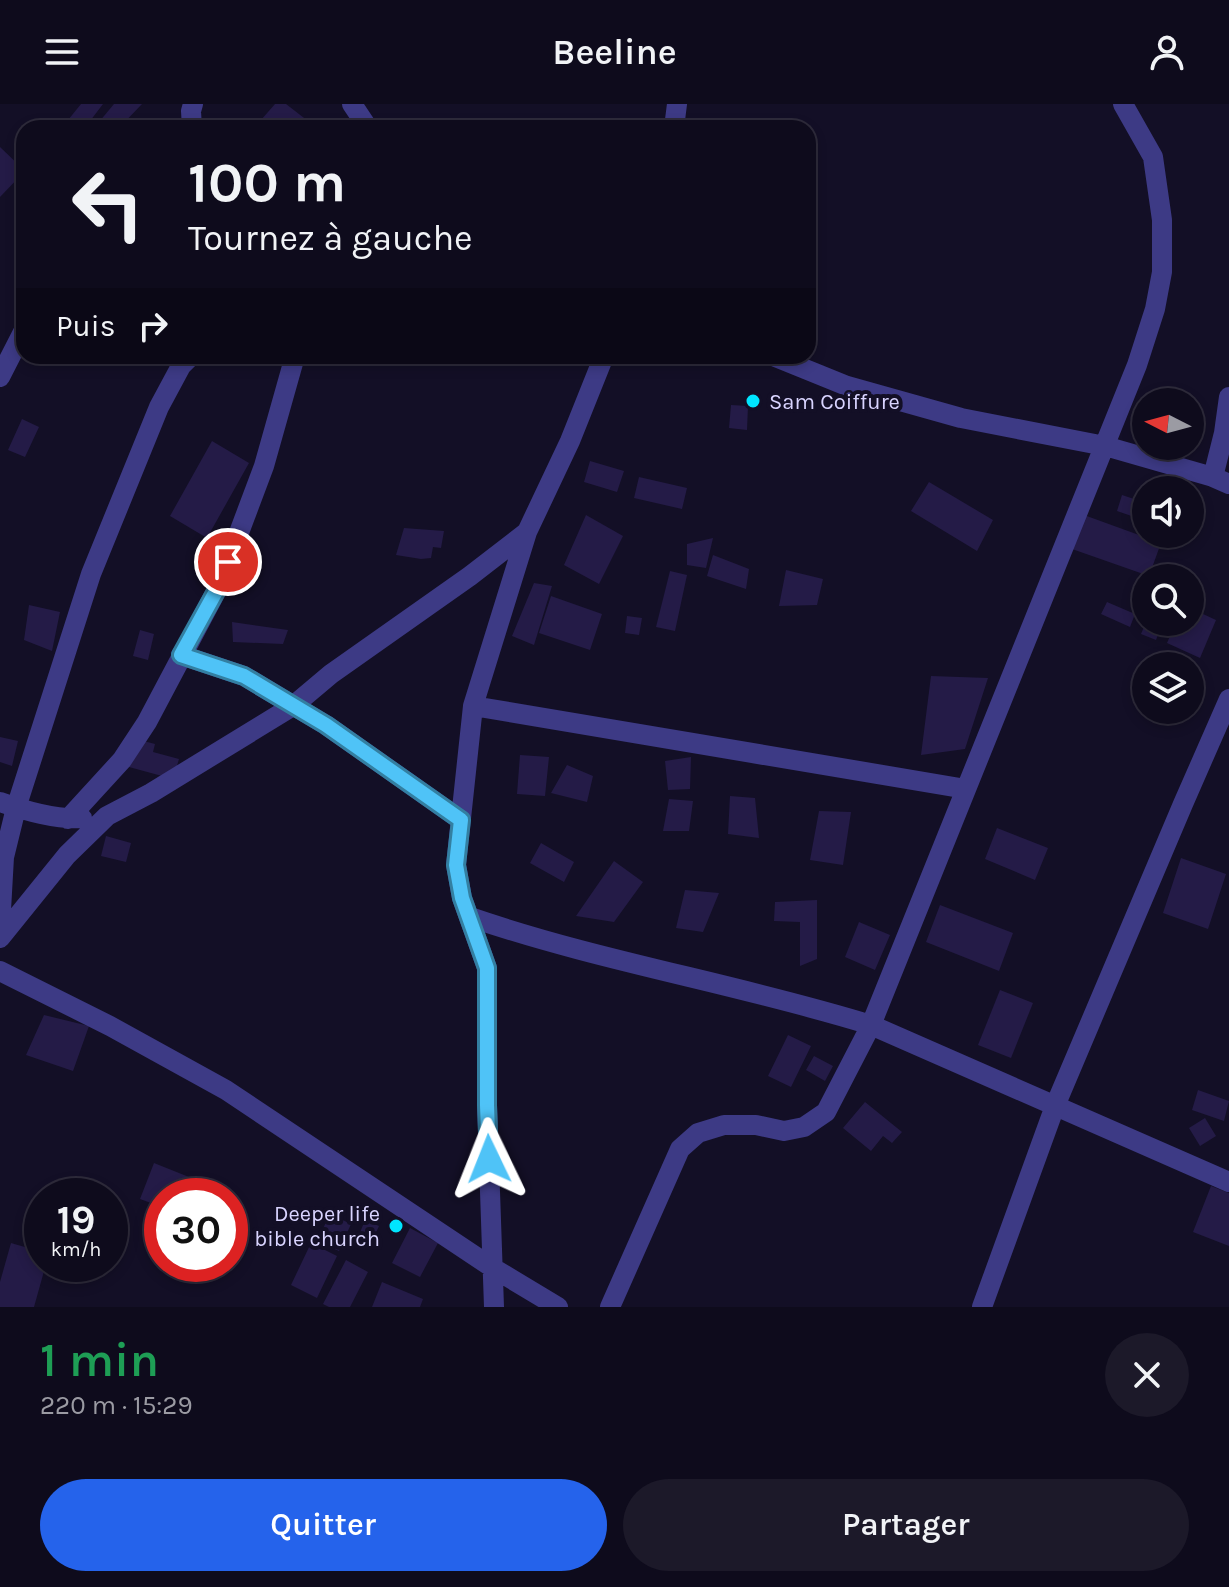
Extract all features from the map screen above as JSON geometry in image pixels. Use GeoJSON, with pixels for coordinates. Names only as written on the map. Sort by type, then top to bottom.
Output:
{"type":"FeatureCollection","features":[{"type":"Feature","properties":{"kind":"street"},"geometry":{"type":"LineString","coordinates":[[610,1307],[680,1149],[698,1133],[724,1125],[756,1125],[784,1131],[804,1127],[826,1112],[871,1025],[1105,446],[1155,309],[1162,272],[1162,220],[1153,157],[1123,104]]}},
{"type":"Feature","properties":{"kind":"street"},"geometry":{"type":"LineString","coordinates":[[0,377],[16,346]]}},
{"type":"Feature","properties":{"kind":"street"},"geometry":{"type":"LineString","coordinates":[[0,928],[8,805],[91,574],[159,407],[183,364]]}},
{"type":"Feature","properties":{"kind":"street"},"geometry":{"type":"LineString","coordinates":[[68,819],[122,760],[147,722],[219,586],[264,466],[293,364]]}},
{"type":"Feature","properties":{"kind":"street"},"geometry":{"type":"LineString","coordinates":[[494,1307],[487,1105],[487,968],[462,898],[456,865],[473,706],[527,532],[570,441],[601,364]]}},
{"type":"Feature","properties":{"kind":"street"},"geometry":{"type":"LineString","coordinates":[[793,364],[847,386],[961,418],[1105,446],[1221,480],[1229,397]]}},
{"type":"Feature","properties":{"kind":"street"},"geometry":{"type":"LineString","coordinates":[[0,938],[67,855],[107,816],[151,793],[293,706],[331,674],[527,532]]}},
{"type":"Feature","properties":{"kind":"street"},"geometry":{"type":"LineString","coordinates":[[181,655],[244,676],[326,725],[461,820]]}},
{"type":"Feature","properties":{"kind":"street"},"geometry":{"type":"LineString","coordinates":[[982,1307],[1055,1106],[1229,699]]}},
{"type":"Feature","properties":{"kind":"street"},"geometry":{"type":"LineString","coordinates":[[473,706],[966,789]]}},
{"type":"Feature","properties":{"kind":"street"},"geometry":{"type":"LineString","coordinates":[[8,805],[68,819],[107,816]]}},
{"type":"Feature","properties":{"kind":"street"},"geometry":{"type":"LineString","coordinates":[[470,917],[523,935],[871,1025],[1229,1182]]}},
{"type":"Feature","properties":{"kind":"street"},"geometry":{"type":"LineString","coordinates":[[0,971],[110,1026],[226,1090],[493,1268],[558,1307]]}},
{"type":"Feature","properties":{"kind":"building"},"geometry":{"type":"Polygon","coordinates":[[[81,104],[103,104],[91,120],[68,120],[81,104]]]}},
{"type":"Feature","properties":{"kind":"building"},"geometry":{"type":"Polygon","coordinates":[[[114,104],[142,104],[127,120],[101,120],[114,104]]]}},
{"type":"Feature","properties":{"kind":"building"},"geometry":{"type":"Polygon","coordinates":[[[275,104],[286,104],[307,120],[261,120],[275,104]]]}},
{"type":"Feature","properties":{"kind":"building"},"geometry":{"type":"Polygon","coordinates":[[[0,147],[16,162],[16,180],[0,197],[0,147]]]}},
{"type":"Feature","properties":{"kind":"building"},"geometry":{"type":"Polygon","coordinates":[[[731,405],[748,406],[747,430],[729,428],[731,405]]]}},
{"type":"Feature","properties":{"kind":"building"},"geometry":{"type":"Polygon","coordinates":[[[22,419],[39,427],[25,457],[8,450],[22,419]]]}},
{"type":"Feature","properties":{"kind":"building"},"geometry":{"type":"Polygon","coordinates":[[[212,441],[249,463],[207,538],[170,516],[212,441]]]}},
{"type":"Feature","properties":{"kind":"building"},"geometry":{"type":"Polygon","coordinates":[[[590,461],[624,471],[617,492],[584,482],[590,461]]]}},
{"type":"Feature","properties":{"kind":"building"},"geometry":{"type":"Polygon","coordinates":[[[639,477],[687,488],[682,509],[634,498],[639,477]]]}},
{"type":"Feature","properties":{"kind":"building"},"geometry":{"type":"Polygon","coordinates":[[[929,482],[993,520],[977,551],[911,511],[929,482]]]}},
{"type":"Feature","properties":{"kind":"building"},"geometry":{"type":"Polygon","coordinates":[[[1122,495],[1132,498],[1132,516],[1117,511],[1122,495]]]}},
{"type":"Feature","properties":{"kind":"building"},"geometry":{"type":"Polygon","coordinates":[[[586,515],[623,536],[599,584],[564,565],[586,515]]]}},
{"type":"Feature","properties":{"kind":"building"},"geometry":{"type":"Polygon","coordinates":[[[1084,515],[1132,532],[1132,548],[1159,548],[1153,564],[1132,564],[1132,570],[1072,549],[1084,515]]]}},
{"type":"Feature","properties":{"kind":"building"},"geometry":{"type":"Polygon","coordinates":[[[404,528],[444,531],[441,548],[433,547],[431,558],[396,555],[404,528]]]}},
{"type":"Feature","properties":{"kind":"building"},"geometry":{"type":"Polygon","coordinates":[[[713,538],[706,568],[687,565],[687,544],[713,538]]]}},
{"type":"Feature","properties":{"kind":"building"},"geometry":{"type":"Polygon","coordinates":[[[713,555],[749,569],[746,589],[707,576],[713,555]]]}},
{"type":"Feature","properties":{"kind":"building"},"geometry":{"type":"Polygon","coordinates":[[[786,570],[823,579],[817,605],[779,606],[786,570]]]}},
{"type":"Feature","properties":{"kind":"building"},"geometry":{"type":"Polygon","coordinates":[[[670,571],[687,575],[675,631],[656,627],[670,571]]]}},
{"type":"Feature","properties":{"kind":"building"},"geometry":{"type":"Polygon","coordinates":[[[534,583],[552,586],[534,645],[512,636],[534,583]]]}},
{"type":"Feature","properties":{"kind":"building"},"geometry":{"type":"Polygon","coordinates":[[[551,596],[602,614],[590,650],[539,633],[551,596]]]}},
{"type":"Feature","properties":{"kind":"building"},"geometry":{"type":"Polygon","coordinates":[[[1107,602],[1132,613],[1132,622],[1130,627],[1101,614],[1107,602]]]}},
{"type":"Feature","properties":{"kind":"building"},"geometry":{"type":"Polygon","coordinates":[[[29,605],[60,612],[52,651],[24,640],[29,605]]]}},
{"type":"Feature","properties":{"kind":"building"},"geometry":{"type":"Polygon","coordinates":[[[1204,614],[1216,620],[1203,652],[1187,652],[1167,643],[1170,636],[1204,636],[1204,614]]]}},
{"type":"Feature","properties":{"kind":"building"},"geometry":{"type":"Polygon","coordinates":[[[627,616],[642,618],[639,635],[625,633],[627,616]]]}},
{"type":"Feature","properties":{"kind":"building"},"geometry":{"type":"Polygon","coordinates":[[[232,622],[288,630],[283,644],[233,642],[232,622]]]}},
{"type":"Feature","properties":{"kind":"building"},"geometry":{"type":"Polygon","coordinates":[[[140,630],[154,634],[148,660],[133,656],[140,630]]]}},
{"type":"Feature","properties":{"kind":"building"},"geometry":{"type":"Polygon","coordinates":[[[931,676],[988,678],[965,749],[921,755],[931,676]]]}},
{"type":"Feature","properties":{"kind":"building"},"geometry":{"type":"Polygon","coordinates":[[[0,737],[18,741],[12,766],[0,762],[0,737]]]}},
{"type":"Feature","properties":{"kind":"building"},"geometry":{"type":"Polygon","coordinates":[[[136,739],[155,744],[153,752],[179,759],[173,779],[129,767],[136,739]]]}},
{"type":"Feature","properties":{"kind":"building"},"geometry":{"type":"Polygon","coordinates":[[[520,755],[549,757],[545,796],[517,794],[520,755]]]}},
{"type":"Feature","properties":{"kind":"building"},"geometry":{"type":"Polygon","coordinates":[[[691,757],[690,789],[668,790],[665,761],[691,757]]]}},
{"type":"Feature","properties":{"kind":"building"},"geometry":{"type":"Polygon","coordinates":[[[567,765],[593,776],[587,802],[551,793],[567,765]]]}},
{"type":"Feature","properties":{"kind":"building"},"geometry":{"type":"Polygon","coordinates":[[[730,796],[755,798],[759,838],[728,834],[730,796]]]}},
{"type":"Feature","properties":{"kind":"building"},"geometry":{"type":"Polygon","coordinates":[[[669,799],[693,801],[689,831],[663,831],[669,799]]]}},
{"type":"Feature","properties":{"kind":"building"},"geometry":{"type":"Polygon","coordinates":[[[819,811],[851,812],[843,865],[810,860],[819,811]]]}},
{"type":"Feature","properties":{"kind":"building"},"geometry":{"type":"Polygon","coordinates":[[[997,828],[1048,848],[1035,880],[985,859],[997,828]]]}},
{"type":"Feature","properties":{"kind":"building"},"geometry":{"type":"Polygon","coordinates":[[[106,836],[131,843],[126,862],[101,856],[106,836]]]}},
{"type":"Feature","properties":{"kind":"building"},"geometry":{"type":"Polygon","coordinates":[[[541,843],[574,862],[564,882],[530,863],[541,843]]]}},
{"type":"Feature","properties":{"kind":"building"},"geometry":{"type":"Polygon","coordinates":[[[1181,858],[1226,874],[1208,929],[1163,913],[1181,858]]]}},
{"type":"Feature","properties":{"kind":"building"},"geometry":{"type":"Polygon","coordinates":[[[614,861],[643,882],[614,922],[576,916],[614,861]]]}},
{"type":"Feature","properties":{"kind":"building"},"geometry":{"type":"Polygon","coordinates":[[[685,890],[719,893],[703,932],[676,928],[685,890]]]}},
{"type":"Feature","properties":{"kind":"building"},"geometry":{"type":"Polygon","coordinates":[[[817,900],[817,959],[800,966],[800,922],[774,921],[775,902],[817,900]]]}},
{"type":"Feature","properties":{"kind":"building"},"geometry":{"type":"Polygon","coordinates":[[[940,905],[1013,933],[999,971],[926,942],[940,905]]]}},
{"type":"Feature","properties":{"kind":"building"},"geometry":{"type":"Polygon","coordinates":[[[859,922],[890,935],[875,970],[845,957],[859,922]]]}},
{"type":"Feature","properties":{"kind":"building"},"geometry":{"type":"Polygon","coordinates":[[[1000,990],[1033,1003],[1011,1058],[978,1045],[1000,990]]]}},
{"type":"Feature","properties":{"kind":"building"},"geometry":{"type":"Polygon","coordinates":[[[44,1015],[89,1026],[73,1071],[26,1055],[44,1015]]]}},
{"type":"Feature","properties":{"kind":"building"},"geometry":{"type":"Polygon","coordinates":[[[788,1035],[811,1046],[791,1087],[768,1076],[788,1035]]]}},
{"type":"Feature","properties":{"kind":"building"},"geometry":{"type":"Polygon","coordinates":[[[814,1056],[833,1066],[825,1081],[806,1070],[814,1056]]]}},
{"type":"Feature","properties":{"kind":"building"},"geometry":{"type":"Polygon","coordinates":[[[1198,1090],[1229,1101],[1224,1121],[1192,1110],[1198,1090]]]}},
{"type":"Feature","properties":{"kind":"building"},"geometry":{"type":"Polygon","coordinates":[[[865,1102],[902,1132],[892,1143],[883,1136],[871,1151],[843,1128],[865,1102]]]}},
{"type":"Feature","properties":{"kind":"building"},"geometry":{"type":"Polygon","coordinates":[[[1205,1118],[1216,1136],[1200,1146],[1189,1128],[1205,1118]]]}},
{"type":"Feature","properties":{"kind":"building"},"geometry":{"type":"Polygon","coordinates":[[[154,1163],[189,1177],[189,1178],[148,1178],[154,1163]]]}},
{"type":"Feature","properties":{"kind":"building"},"geometry":{"type":"Polygon","coordinates":[[[1211,1186],[1229,1193],[1229,1246],[1193,1232],[1211,1186]]]}},
{"type":"Feature","properties":{"kind":"building"},"geometry":{"type":"Polygon","coordinates":[[[330,1214],[351,1224],[339,1251],[317,1241],[330,1214]]]}},
{"type":"Feature","properties":{"kind":"building"},"geometry":{"type":"Polygon","coordinates":[[[365,1220],[379,1226],[370,1246],[357,1240],[365,1220]]]}},
{"type":"Feature","properties":{"kind":"building"},"geometry":{"type":"Polygon","coordinates":[[[410,1228],[438,1243],[420,1277],[392,1263],[410,1228]]]}},
{"type":"Feature","properties":{"kind":"building"},"geometry":{"type":"Polygon","coordinates":[[[11,1243],[24,1247],[24,1282],[41,1282],[34,1307],[0,1307],[0,1282],[11,1243]]]}},
{"type":"Feature","properties":{"kind":"building"},"geometry":{"type":"Polygon","coordinates":[[[311,1243],[337,1256],[317,1298],[291,1285],[311,1243]]]}},
{"type":"Feature","properties":{"kind":"building"},"geometry":{"type":"Polygon","coordinates":[[[346,1260],[368,1272],[350,1307],[329,1307],[323,1304],[346,1260]]]}},
{"type":"Feature","properties":{"kind":"building"},"geometry":{"type":"Polygon","coordinates":[[[382,1282],[423,1299],[420,1307],[372,1307],[382,1282]]]}},
{"type":"Feature","properties":{"kind":"place","name":"Sam Coiffure"},"geometry":{"type":"Point","coordinates":[753,401]}},
{"type":"Feature","properties":{"kind":"place","name":"Deeper life bible church"},"geometry":{"type":"Point","coordinates":[396,1226]}},
{"type":"Feature","properties":{"kind":"route"},"geometry":{"type":"LineString","coordinates":[[228,562],[219,586],[181,655],[244,676],[326,725],[461,820],[456,865],[462,898],[487,968],[489,1159]]}}]}
